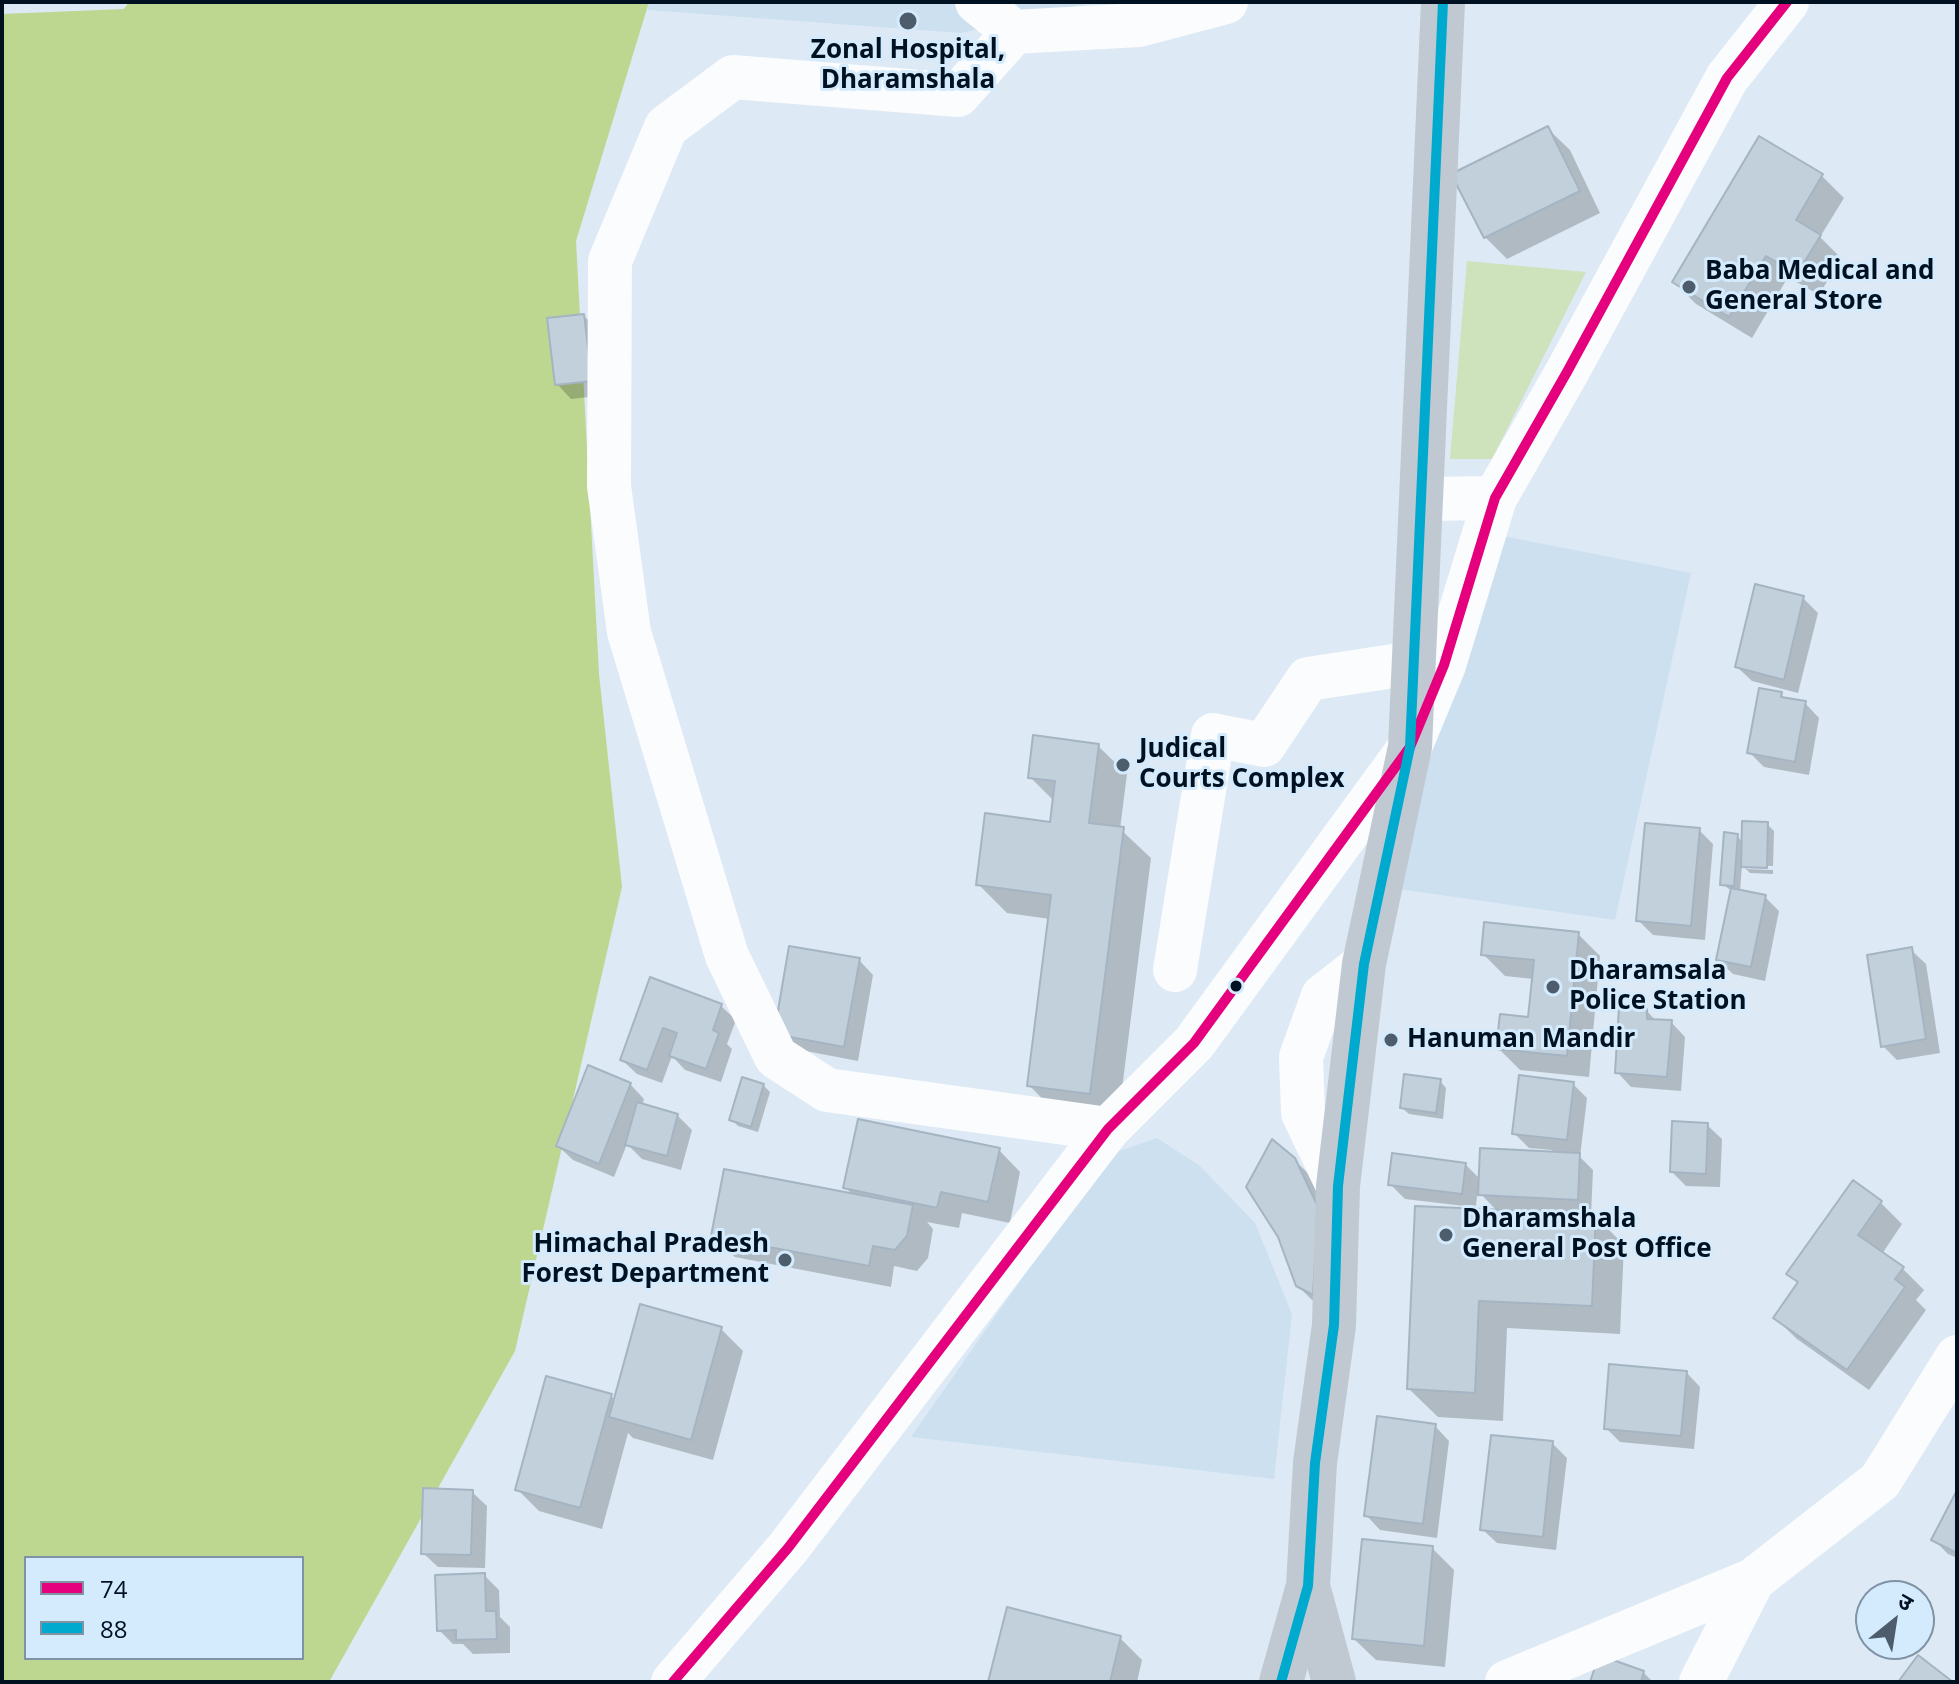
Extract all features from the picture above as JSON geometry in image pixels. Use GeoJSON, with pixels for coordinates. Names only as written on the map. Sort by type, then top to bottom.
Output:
{"type":"FeatureCollection","features":[{"type":"Feature","properties":{"kind":"main road"},"geometry":{"type":"LineString","coordinates":[[1281,1682],[1308,1586],[1315,1463],[1334,1325],[1338,1186],[1364,964],[1410,747],[1443,2]]}},
{"type":"Feature","properties":{"kind":"main road"},"geometry":{"type":"LineString","coordinates":[[1308,1586],[1334,1682]]}},
{"type":"Feature","properties":{"kind":"street"},"geometry":{"type":"LineString","coordinates":[[977,2],[1014,32],[1139,25],[1182,8],[1226,2]]}},
{"type":"Feature","properties":{"kind":"street"},"geometry":{"type":"LineString","coordinates":[[673,1682],[788,1548],[1108,1129],[1194,1043],[1410,747],[1444,665],[1495,498],[1727,78],[1755,2]]}},
{"type":"Feature","properties":{"kind":"street"},"geometry":{"type":"LineString","coordinates":[[1727,78],[1787,2]]}},
{"type":"Feature","properties":{"kind":"street"},"geometry":{"type":"LineString","coordinates":[[1014,32],[958,95],[733,77],[666,127],[610,261],[609,486],[629,632],[727,956],[776,1057],[827,1090],[1108,1129]]}},
{"type":"Feature","properties":{"kind":"street"},"geometry":{"type":"LineString","coordinates":[[1421,499],[1495,498]]}},
{"type":"Feature","properties":{"kind":"street"},"geometry":{"type":"LineString","coordinates":[[1175,970],[1213,735],[1264,745],[1308,679],[1413,663]]}},
{"type":"Feature","properties":{"kind":"street"},"geometry":{"type":"LineString","coordinates":[[1507,1682],[1753,1580],[1880,1481],[1957,1357]]}},
{"type":"Feature","properties":{"kind":"street"},"geometry":{"type":"LineString","coordinates":[[1701,1682],[1753,1580]]}},
{"type":"Feature","properties":{"kind":"shaded area","name":"Zonal Hospital, Dharamshala"},"geometry":{"type":"Polygon","coordinates":[[[649,2],[1093,2],[961,33],[648,10],[649,2]]]}},
{"type":"Feature","properties":{"kind":"shaded area"},"geometry":{"type":"Polygon","coordinates":[[[1503,536],[1691,573],[1615,920],[1399,889],[1427,759],[1503,536]]]}},
{"type":"Feature","properties":{"kind":"shaded area"},"geometry":{"type":"Polygon","coordinates":[[[1157,1138],[1200,1166],[1255,1223],[1292,1314],[1274,1479],[911,1437],[1108,1155],[1157,1138]]]}},
{"type":"Feature","properties":{"kind":"green space"},"geometry":{"type":"Polygon","coordinates":[[[129,2],[649,2],[576,241],[599,674],[622,887],[515,1351],[329,1682],[2,1682],[2,14],[124,9],[129,2]]]}},
{"type":"Feature","properties":{"kind":"green space"},"geometry":{"type":"Polygon","coordinates":[[[1467,261],[1586,272],[1492,459],[1450,459],[1467,261]]]}},
{"type":"Feature","properties":{"kind":"building"},"geometry":{"type":"Polygon","coordinates":[[[1548,126],[1580,191],[1484,238],[1451,174],[1548,126]]]}},
{"type":"Feature","properties":{"kind":"building"},"geometry":{"type":"Polygon","coordinates":[[[1759,136],[1823,174],[1796,220],[1821,235],[1797,274],[1766,256],[1729,317],[1672,282],[1759,136]]]}},
{"type":"Feature","properties":{"kind":"building"},"geometry":{"type":"Polygon","coordinates":[[[584,314],[592,381],[555,385],[547,318],[584,314]]]}},
{"type":"Feature","properties":{"kind":"building"},"geometry":{"type":"Polygon","coordinates":[[[1755,584],[1804,596],[1784,680],[1735,667],[1755,584]]]}},
{"type":"Feature","properties":{"kind":"building"},"geometry":{"type":"Polygon","coordinates":[[[1759,688],[1782,692],[1781,697],[1806,701],[1795,762],[1747,753],[1759,688]]]}},
{"type":"Feature","properties":{"kind":"building"},"geometry":{"type":"Polygon","coordinates":[[[1033,735],[1099,744],[1089,823],[1124,827],[1090,1094],[1027,1086],[1051,895],[976,885],[985,813],[1050,822],[1055,781],[1028,778],[1033,735]]]}},
{"type":"Feature","properties":{"kind":"building"},"geometry":{"type":"Polygon","coordinates":[[[1742,821],[1768,822],[1767,868],[1741,867],[1742,821]]]}},
{"type":"Feature","properties":{"kind":"building"},"geometry":{"type":"Polygon","coordinates":[[[1645,823],[1700,828],[1691,926],[1636,921],[1645,823]]]}},
{"type":"Feature","properties":{"kind":"building"},"geometry":{"type":"Polygon","coordinates":[[[1724,832],[1738,834],[1734,886],[1720,885],[1724,832]]]}},
{"type":"Feature","properties":{"kind":"building"},"geometry":{"type":"Polygon","coordinates":[[[1731,888],[1766,895],[1751,967],[1716,960],[1731,888]]]}},
{"type":"Feature","properties":{"kind":"building","name":"Dharamsala Police Station"},"geometry":{"type":"Polygon","coordinates":[[[1484,922],[1579,932],[1567,1056],[1496,1049],[1500,1014],[1528,1017],[1534,960],[1481,955],[1484,922]]]}},
{"type":"Feature","properties":{"kind":"building"},"geometry":{"type":"Polygon","coordinates":[[[789,946],[860,958],[844,1047],[774,1034],[789,946]]]}},
{"type":"Feature","properties":{"kind":"building"},"geometry":{"type":"Polygon","coordinates":[[[1912,947],[1926,1039],[1881,1047],[1867,955],[1912,947]]]}},
{"type":"Feature","properties":{"kind":"building"},"geometry":{"type":"Polygon","coordinates":[[[650,977],[722,1004],[713,1030],[719,1033],[706,1069],[669,1056],[677,1033],[663,1028],[647,1070],[620,1060],[650,977]]]}},
{"type":"Feature","properties":{"kind":"building"},"geometry":{"type":"Polygon","coordinates":[[[1619,1007],[1647,1009],[1647,1019],[1672,1020],[1667,1077],[1615,1073],[1619,1007]]]}},
{"type":"Feature","properties":{"kind":"building"},"geometry":{"type":"Polygon","coordinates":[[[588,1065],[631,1083],[599,1164],[556,1146],[588,1065]]]}},
{"type":"Feature","properties":{"kind":"building"},"geometry":{"type":"Polygon","coordinates":[[[1404,1074],[1441,1079],[1436,1113],[1400,1108],[1404,1074]]]}},
{"type":"Feature","properties":{"kind":"building"},"geometry":{"type":"Polygon","coordinates":[[[1519,1075],[1574,1082],[1567,1140],[1512,1134],[1519,1075]]]}},
{"type":"Feature","properties":{"kind":"building"},"geometry":{"type":"Polygon","coordinates":[[[742,1077],[764,1084],[751,1127],[729,1120],[742,1077]]]}},
{"type":"Feature","properties":{"kind":"building"},"geometry":{"type":"Polygon","coordinates":[[[637,1102],[678,1114],[667,1156],[625,1145],[637,1102]]]}},
{"type":"Feature","properties":{"kind":"building"},"geometry":{"type":"Polygon","coordinates":[[[858,1119],[1000,1148],[988,1202],[941,1192],[937,1208],[843,1188],[858,1119]]]}},
{"type":"Feature","properties":{"kind":"building"},"geometry":{"type":"Polygon","coordinates":[[[1672,1121],[1708,1123],[1706,1174],[1670,1172],[1672,1121]]]}},
{"type":"Feature","properties":{"kind":"building"},"geometry":{"type":"Polygon","coordinates":[[[1272,1139],[1295,1158],[1318,1207],[1313,1295],[1296,1286],[1278,1237],[1246,1187],[1272,1139]]]}},
{"type":"Feature","properties":{"kind":"building"},"geometry":{"type":"Polygon","coordinates":[[[1480,1148],[1580,1153],[1578,1200],[1478,1195],[1480,1148]]]}},
{"type":"Feature","properties":{"kind":"building"},"geometry":{"type":"Polygon","coordinates":[[[1392,1153],[1466,1163],[1462,1194],[1388,1185],[1392,1153]]]}},
{"type":"Feature","properties":{"kind":"building"},"geometry":{"type":"Polygon","coordinates":[[[724,1169],[913,1205],[907,1236],[895,1250],[873,1246],[869,1266],[711,1236],[724,1169]]]}},
{"type":"Feature","properties":{"kind":"building"},"geometry":{"type":"Polygon","coordinates":[[[1853,1180],[1882,1201],[1858,1235],[1904,1267],[1895,1279],[1905,1287],[1847,1370],[1773,1318],[1798,1282],[1786,1274],[1853,1180]]]}},
{"type":"Feature","properties":{"kind":"building"},"geometry":{"type":"Polygon","coordinates":[[[1415,1206],[1596,1214],[1592,1306],[1479,1301],[1475,1393],[1407,1389],[1415,1206]]]}},
{"type":"Feature","properties":{"kind":"building"},"geometry":{"type":"Polygon","coordinates":[[[640,1304],[722,1327],[691,1440],[609,1417],[640,1304]]]}},
{"type":"Feature","properties":{"kind":"building"},"geometry":{"type":"Polygon","coordinates":[[[1609,1364],[1687,1371],[1681,1436],[1604,1429],[1609,1364]]]}},
{"type":"Feature","properties":{"kind":"building"},"geometry":{"type":"Polygon","coordinates":[[[546,1376],[612,1394],[580,1508],[515,1490],[546,1376]]]}},
{"type":"Feature","properties":{"kind":"building"},"geometry":{"type":"Polygon","coordinates":[[[1377,1416],[1436,1424],[1423,1524],[1364,1516],[1377,1416]]]}},
{"type":"Feature","properties":{"kind":"building"},"geometry":{"type":"Polygon","coordinates":[[[1491,1435],[1553,1441],[1543,1537],[1480,1530],[1491,1435]]]}},
{"type":"Feature","properties":{"kind":"building"},"geometry":{"type":"Polygon","coordinates":[[[423,1488],[473,1490],[471,1555],[421,1554],[423,1488]]]}},
{"type":"Feature","properties":{"kind":"building"},"geometry":{"type":"Polygon","coordinates":[[[1957,1490],[1957,1553],[1931,1540],[1957,1490]]]}},
{"type":"Feature","properties":{"kind":"building"},"geometry":{"type":"Polygon","coordinates":[[[1362,1539],[1433,1546],[1424,1646],[1352,1639],[1362,1539]]]}},
{"type":"Feature","properties":{"kind":"building"},"geometry":{"type":"Polygon","coordinates":[[[485,1573],[486,1611],[496,1611],[497,1639],[456,1640],[456,1630],[437,1631],[435,1575],[485,1573]]]}},
{"type":"Feature","properties":{"kind":"building"},"geometry":{"type":"Polygon","coordinates":[[[1007,1607],[1121,1636],[1110,1682],[988,1682],[1007,1607]]]}},
{"type":"Feature","properties":{"kind":"building"},"geometry":{"type":"Polygon","coordinates":[[[1599,1655],[1644,1671],[1641,1682],[1590,1682],[1599,1655]]]}},
{"type":"Feature","properties":{"kind":"building"},"geometry":{"type":"Polygon","coordinates":[[[1914,1660],[1924,1660],[1953,1682],[1898,1682],[1914,1660]]]}},
{"type":"Feature","properties":{"kind":"transit line","name":"88"},"geometry":{"type":"LineString","coordinates":[[1281,1682],[1308,1586],[1315,1463],[1334,1325],[1338,1186],[1364,964],[1410,747],[1443,2]]}},
{"type":"Feature","properties":{"kind":"transit line","name":"74"},"geometry":{"type":"LineString","coordinates":[[673,1682],[788,1548],[1108,1129],[1194,1043],[1410,747],[1444,665],[1495,498],[1727,78],[1787,2]]}},
{"type":"Feature","properties":{"kind":"place","name":"Zonal Hospital, Dharamshala"},"geometry":{"type":"Point","coordinates":[908,21]}},
{"type":"Feature","properties":{"kind":"place","name":"Baba Medical and General Store"},"geometry":{"type":"Point","coordinates":[1689,287]}},
{"type":"Feature","properties":{"kind":"place","name":"Judical Courts Complex"},"geometry":{"type":"Point","coordinates":[1123,765]}},
{"type":"Feature","properties":{"kind":"place","name":"Dharamsala Police Station"},"geometry":{"type":"Point","coordinates":[1553,987]}},
{"type":"Feature","properties":{"kind":"place","name":"Hanuman Mandir"},"geometry":{"type":"Point","coordinates":[1391,1040]}},
{"type":"Feature","properties":{"kind":"place","name":"Dharamshala General Post Office"},"geometry":{"type":"Point","coordinates":[1446,1235]}},
{"type":"Feature","properties":{"kind":"place","name":"Himachal Pradesh Forest Department"},"geometry":{"type":"Point","coordinates":[785,1260]}}]}
